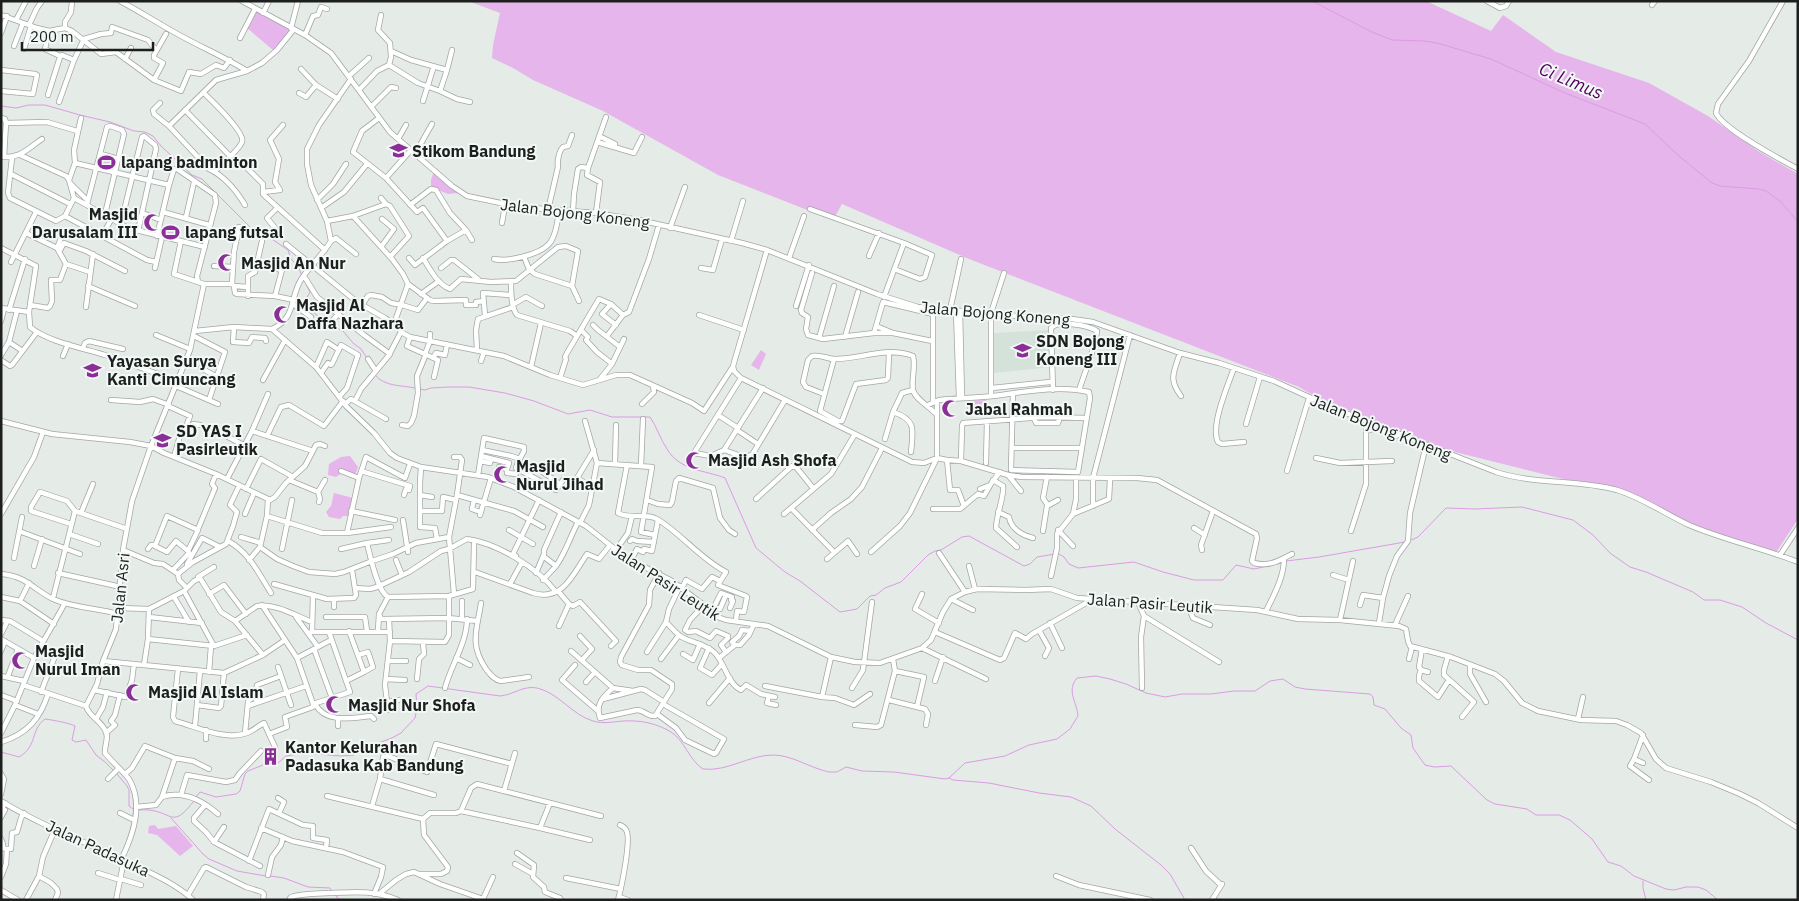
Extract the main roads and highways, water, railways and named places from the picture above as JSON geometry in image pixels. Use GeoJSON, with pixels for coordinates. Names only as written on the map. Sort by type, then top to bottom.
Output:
{"type":"FeatureCollection","features":[{"type":"Feature","properties":{"kind":"waterway","name":"Ci Limus"},"geometry":{"type":"LineString","coordinates":[[1312,1],[1372,32],[1392,40],[1437,43],[1491,59],[1565,93],[1645,124],[1679,156],[1712,183],[1720,186],[1766,191],[1780,201],[1798,222]]}},
{"type":"Feature","properties":{"kind":"waterway"},"geometry":{"type":"LineString","coordinates":[[1,106],[16,108],[29,105],[45,105],[110,122],[134,131],[145,132],[153,136],[192,175],[202,179],[251,228],[266,235],[288,250],[291,259],[298,266],[302,276]]}},
{"type":"Feature","properties":{"kind":"waterway"},"geometry":{"type":"LineString","coordinates":[[306,284],[310,292],[306,299],[306,305],[322,320],[343,331],[367,358]]}},
{"type":"Feature","properties":{"kind":"waterway"},"geometry":{"type":"LineString","coordinates":[[375,375],[388,384],[415,388]]}},
{"type":"Feature","properties":{"kind":"waterway"},"geometry":{"type":"LineString","coordinates":[[419,389],[469,387],[505,393],[534,401],[568,414],[590,410],[612,417],[650,417],[667,449],[679,462],[693,469],[725,478],[756,548],[785,572],[800,581],[840,612],[857,609],[870,596],[876,595],[885,588],[901,582],[928,555],[941,550],[962,537],[969,536],[1024,566],[1030,564],[1037,557],[1055,554]]}},
{"type":"Feature","properties":{"kind":"waterway"},"geometry":{"type":"LineString","coordinates":[[1409,541],[1418,537],[1446,508],[1522,507],[1573,520],[1593,535],[1610,553],[1630,567],[1693,592],[1704,600],[1720,600],[1742,607],[1766,623],[1798,640]]}},
{"type":"Feature","properties":{"kind":"waterway"},"geometry":{"type":"LineString","coordinates":[[1286,561],[1405,542]]}},
{"type":"Feature","properties":{"kind":"waterway"},"geometry":{"type":"LineString","coordinates":[[1059,554],[1069,564],[1078,568],[1134,562],[1194,580],[1223,580],[1236,565],[1254,569],[1282,563]]}},
{"type":"Feature","properties":{"kind":"waterway"},"geometry":{"type":"LineString","coordinates":[[196,797],[200,792],[216,797],[236,794],[240,791],[245,774],[248,771],[263,765],[278,763],[286,756],[304,753],[341,756],[354,755],[370,746],[392,738],[401,733],[415,718],[417,708],[416,694],[428,686],[500,696],[532,687],[537,688],[552,694],[578,714],[593,721],[604,723],[642,722],[654,724],[665,729],[680,740],[694,761],[703,769],[721,768],[773,755],[794,759],[829,772],[837,772],[846,767],[862,771],[894,772],[945,779],[949,778],[965,763],[1005,756],[1029,745],[1057,739],[1070,729],[1078,716],[1072,692],[1072,687],[1077,678],[1096,676],[1110,679],[1146,693],[1165,697],[1182,694],[1255,691],[1270,681],[1283,679],[1295,687],[1305,689],[1370,694],[1373,697],[1374,705],[1385,709],[1401,728],[1411,735],[1413,748],[1425,765],[1434,767],[1451,766],[1487,800],[1495,804],[1527,809],[1536,815],[1559,815],[1570,820],[1592,839],[1608,862],[1621,866],[1634,876],[1666,889],[1698,887],[1706,890],[1718,900]]}},
{"type":"Feature","properties":{"kind":"waterway"},"geometry":{"type":"LineString","coordinates":[[1,752],[19,757],[29,748],[40,723],[45,719],[52,720],[75,726],[72,740],[76,742],[86,740],[96,755],[114,771]]}},
{"type":"Feature","properties":{"kind":"waterway"},"geometry":{"type":"LineString","coordinates":[[117,774],[129,790],[129,806],[134,809],[149,810],[177,817],[187,810],[194,801]]}},
{"type":"Feature","properties":{"kind":"waterway"},"geometry":{"type":"LineString","coordinates":[[949,778],[1071,797],[1091,806],[1115,829],[1161,865],[1170,874],[1185,900]]}},
{"type":"Feature","properties":{"kind":"waterway"},"geometry":{"type":"LineString","coordinates":[[171,818],[209,859],[237,871],[266,876]]}},
{"type":"Feature","properties":{"kind":"waterway"},"geometry":{"type":"LineString","coordinates":[[270,876],[284,878],[308,887],[330,888],[332,891]]}},
{"type":"Feature","properties":{"kind":"waterway"},"geometry":{"type":"LineString","coordinates":[[1643,881],[1646,900]]}},
{"type":"Feature","properties":{"kind":"waterway"},"geometry":{"type":"LineString","coordinates":[[335,894],[339,900]]}},
{"type":"Feature","properties":{"kind":"place","name":"Stikom Bandung"},"geometry":{"type":"Point","coordinates":[398,151]}},
{"type":"Feature","properties":{"kind":"place","name":"lapang badminton"},"geometry":{"type":"Point","coordinates":[107,162]}},
{"type":"Feature","properties":{"kind":"place","name":"Masjid Darusalam III"},"geometry":{"type":"Point","coordinates":[152,223]}},
{"type":"Feature","properties":{"kind":"place","name":"lapang futsal"},"geometry":{"type":"Point","coordinates":[171,232]}},
{"type":"Feature","properties":{"kind":"place","name":"Masjid An Nur"},"geometry":{"type":"Point","coordinates":[227,263]}},
{"type":"Feature","properties":{"kind":"place","name":"Masjid Al Daffa Nazhara"},"geometry":{"type":"Point","coordinates":[282,314]}},
{"type":"Feature","properties":{"kind":"place","name":"SDN Bojong Koneng III"},"geometry":{"type":"Point","coordinates":[1022,350]}},
{"type":"Feature","properties":{"kind":"place","name":"Yayasan Surya Kanti Cimuncang"},"geometry":{"type":"Point","coordinates":[93,370]}},
{"type":"Feature","properties":{"kind":"place","name":"Jabal Rahmah"},"geometry":{"type":"Point","coordinates":[951,409]}},
{"type":"Feature","properties":{"kind":"place","name":"SD YAS I Pasirleutik"},"geometry":{"type":"Point","coordinates":[162,440]}},
{"type":"Feature","properties":{"kind":"place","name":"Masjid Ash Shofa"},"geometry":{"type":"Point","coordinates":[694,460]}},
{"type":"Feature","properties":{"kind":"place","name":"Masjid Nurul Jihad"},"geometry":{"type":"Point","coordinates":[502,475]}},
{"type":"Feature","properties":{"kind":"place","name":"Masjid Nurul Iman"},"geometry":{"type":"Point","coordinates":[21,660]}},
{"type":"Feature","properties":{"kind":"place","name":"Masjid Al Islam"},"geometry":{"type":"Point","coordinates":[134,692]}},
{"type":"Feature","properties":{"kind":"place","name":"Masjid Nur Shofa"},"geometry":{"type":"Point","coordinates":[334,705]}},
{"type":"Feature","properties":{"kind":"place","name":"Kantor Kelurahan Padasuka Kab Bandung"},"geometry":{"type":"Point","coordinates":[271,756]}}]}
